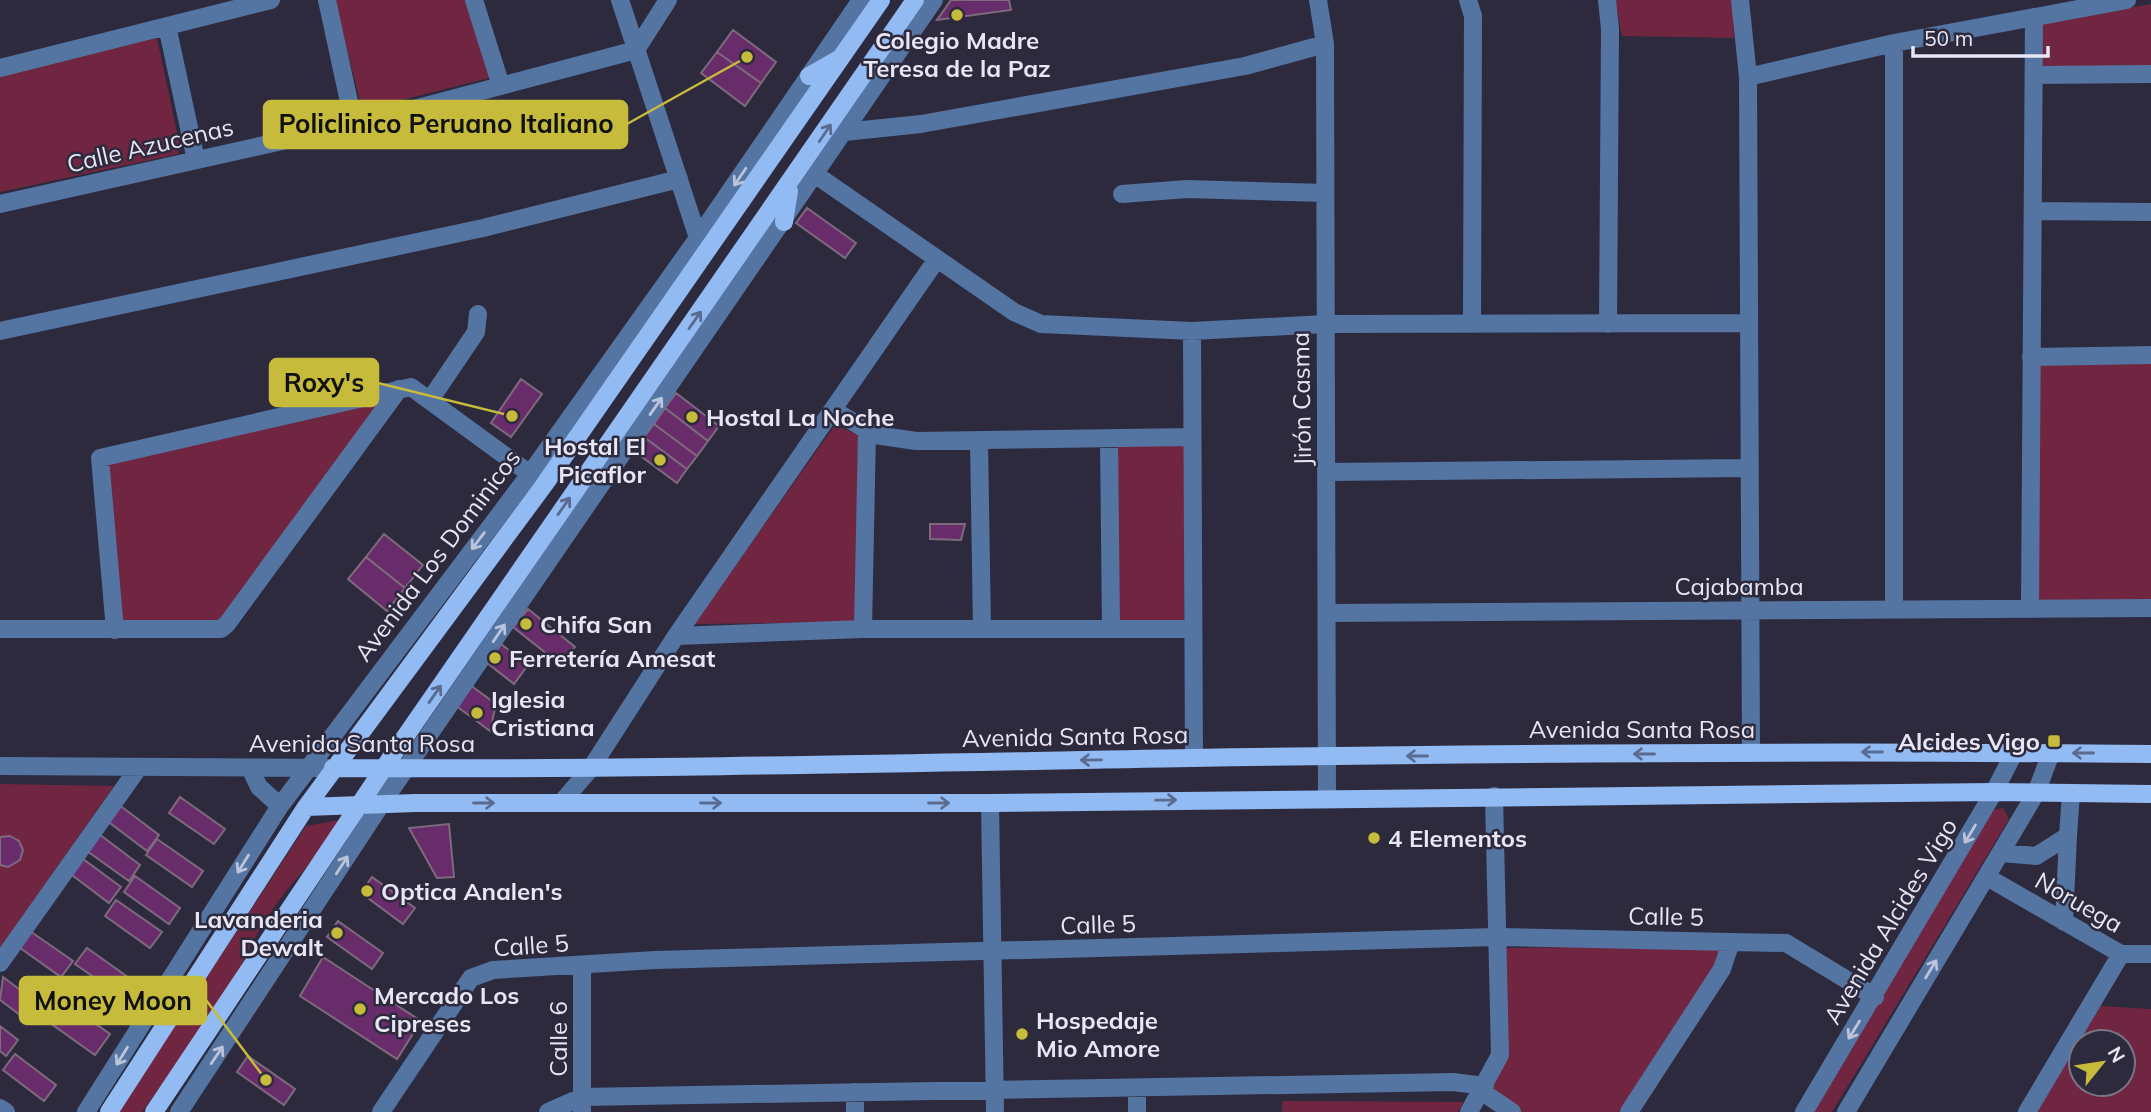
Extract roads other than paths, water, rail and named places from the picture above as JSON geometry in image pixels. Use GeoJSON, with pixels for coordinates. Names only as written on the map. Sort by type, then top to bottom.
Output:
{"type":"FeatureCollection","features":[{"type":"Feature","properties":{"kind":"main road","name":"Avenida Los Dominicos"},"geometry":{"type":"LineString","coordinates":[[109,1112],[333,768],[544,485],[881,0]]}},
{"type":"Feature","properties":{"kind":"main road"},"geometry":{"type":"LineString","coordinates":[[154,1112],[584,476],[791,184],[915,0]]}},
{"type":"Feature","properties":{"kind":"main road"},"geometry":{"type":"LineString","coordinates":[[809,76],[842,56]]}},
{"type":"Feature","properties":{"kind":"main road"},"geometry":{"type":"LineString","coordinates":[[784,222],[791,184]]}},
{"type":"Feature","properties":{"kind":"main road","name":"Avenida Santa Rosa"},"geometry":{"type":"LineString","coordinates":[[333,768],[591,768],[1328,756],[2014,752],[2151,754]]}},
{"type":"Feature","properties":{"kind":"main road"},"geometry":{"type":"LineString","coordinates":[[306,807],[415,803],[990,803],[1994,792],[2151,794]]}},
{"type":"Feature","properties":{"kind":"street"},"geometry":{"type":"LineString","coordinates":[[0,68],[271,0]]}},
{"type":"Feature","properties":{"kind":"street"},"geometry":{"type":"LineString","coordinates":[[327,0],[354,125]]}},
{"type":"Feature","properties":{"kind":"street"},"geometry":{"type":"LineString","coordinates":[[474,0],[501,86]]}},
{"type":"Feature","properties":{"kind":"street"},"geometry":{"type":"LineString","coordinates":[[620,0],[698,238]]}},
{"type":"Feature","properties":{"kind":"street"},"geometry":{"type":"LineString","coordinates":[[636,50],[668,0]]}},
{"type":"Feature","properties":{"kind":"street"},"geometry":{"type":"LineString","coordinates":[[179,1112],[380,806],[784,222],[934,0]]}},
{"type":"Feature","properties":{"kind":"street","name":"Jirón Casma"},"geometry":{"type":"LineString","coordinates":[[1318,0],[1325,44],[1327,798]]}},
{"type":"Feature","properties":{"kind":"street"},"geometry":{"type":"LineString","coordinates":[[1468,0],[1473,16],[1472,324]]}},
{"type":"Feature","properties":{"kind":"street"},"geometry":{"type":"LineString","coordinates":[[1607,0],[1610,29],[1608,324]]}},
{"type":"Feature","properties":{"kind":"street"},"geometry":{"type":"LineString","coordinates":[[1740,0],[1748,76],[1748,611],[1751,753]]}},
{"type":"Feature","properties":{"kind":"street"},"geometry":{"type":"LineString","coordinates":[[1748,76],[1894,43],[2127,0]]}},
{"type":"Feature","properties":{"kind":"street","name":"Avenida Los Dominicos"},"geometry":{"type":"LineString","coordinates":[[86,1112],[280,806],[530,474],[698,238],[860,1]]}},
{"type":"Feature","properties":{"kind":"street"},"geometry":{"type":"LineString","coordinates":[[2030,608],[2034,17]]}},
{"type":"Feature","properties":{"kind":"street"},"geometry":{"type":"LineString","coordinates":[[167,26],[195,160]]}},
{"type":"Feature","properties":{"kind":"street"},"geometry":{"type":"LineString","coordinates":[[1894,43],[1894,610]]}},
{"type":"Feature","properties":{"kind":"street"},"geometry":{"type":"LineString","coordinates":[[844,132],[921,124],[1245,66],[1325,44]]}},
{"type":"Feature","properties":{"kind":"street","name":"Calle Azucenas"},"geometry":{"type":"LineString","coordinates":[[0,204],[354,125],[636,50]]}},
{"type":"Feature","properties":{"kind":"street"},"geometry":{"type":"LineString","coordinates":[[2034,75],[2151,74]]}},
{"type":"Feature","properties":{"kind":"street"},"geometry":{"type":"LineString","coordinates":[[816,174],[1014,312],[1041,324],[1192,331],[1325,324],[1748,323]]}},
{"type":"Feature","properties":{"kind":"street"},"geometry":{"type":"LineString","coordinates":[[0,331],[483,228],[679,179]]}},
{"type":"Feature","properties":{"kind":"street"},"geometry":{"type":"LineString","coordinates":[[1122,194],[1187,189],[1325,193]]}},
{"type":"Feature","properties":{"kind":"street"},"geometry":{"type":"LineString","coordinates":[[2033,211],[2151,212]]}},
{"type":"Feature","properties":{"kind":"street"},"geometry":{"type":"LineString","coordinates":[[561,803],[591,768],[676,636],[937,259]]}},
{"type":"Feature","properties":{"kind":"street"},"geometry":{"type":"LineString","coordinates":[[430,400],[476,332],[478,314]]}},
{"type":"Feature","properties":{"kind":"street"},"geometry":{"type":"LineString","coordinates":[[1192,331],[1194,758]]}},
{"type":"Feature","properties":{"kind":"street"},"geometry":{"type":"LineString","coordinates":[[2031,357],[2151,355]]}},
{"type":"Feature","properties":{"kind":"street"},"geometry":{"type":"LineString","coordinates":[[115,630],[100,458],[411,387],[530,474]]}},
{"type":"Feature","properties":{"kind":"street"},"geometry":{"type":"LineString","coordinates":[[0,629],[221,629],[399,389]]}},
{"type":"Feature","properties":{"kind":"street"},"geometry":{"type":"LineString","coordinates":[[833,410],[875,435],[916,442],[1192,437]]}},
{"type":"Feature","properties":{"kind":"street"},"geometry":{"type":"LineString","coordinates":[[863,629],[867,430]]}},
{"type":"Feature","properties":{"kind":"street"},"geometry":{"type":"LineString","coordinates":[[1109,438],[1111,629]]}},
{"type":"Feature","properties":{"kind":"street"},"geometry":{"type":"LineString","coordinates":[[979,441],[982,629]]}},
{"type":"Feature","properties":{"kind":"street"},"geometry":{"type":"LineString","coordinates":[[1327,472],[1748,468]]}},
{"type":"Feature","properties":{"kind":"street","name":"Cajabamba"},"geometry":{"type":"LineString","coordinates":[[1328,613],[2151,608]]}},
{"type":"Feature","properties":{"kind":"street"},"geometry":{"type":"LineString","coordinates":[[676,636],[863,629],[1192,629]]}},
{"type":"Feature","properties":{"kind":"street","name":"Avenida Alcides Vigo"},"geometry":{"type":"LineString","coordinates":[[1804,1112],[1875,997],[1994,792],[2014,752]]}},
{"type":"Feature","properties":{"kind":"street"},"geometry":{"type":"LineString","coordinates":[[1846,1112],[2036,793],[2051,753]]}},
{"type":"Feature","properties":{"kind":"street","name":"Avenida Santa Rosa"},"geometry":{"type":"LineString","coordinates":[[0,766],[333,768]]}},
{"type":"Feature","properties":{"kind":"street"},"geometry":{"type":"LineString","coordinates":[[0,963],[139,767]]}},
{"type":"Feature","properties":{"kind":"street"},"geometry":{"type":"LineString","coordinates":[[250,768],[259,787],[280,806]]}},
{"type":"Feature","properties":{"kind":"street"},"geometry":{"type":"LineString","coordinates":[[2064,922],[2071,793]]}},
{"type":"Feature","properties":{"kind":"street"},"geometry":{"type":"LineString","coordinates":[[1468,1112],[1500,1055],[1494,796]]}},
{"type":"Feature","properties":{"kind":"street"},"geometry":{"type":"LineString","coordinates":[[990,803],[995,1112]]}},
{"type":"Feature","properties":{"kind":"street"},"geometry":{"type":"LineString","coordinates":[[2001,853],[2036,856],[2068,836]]}},
{"type":"Feature","properties":{"kind":"street","name":"Noruega"},"geometry":{"type":"LineString","coordinates":[[1987,877],[2121,954],[2151,954]]}},
{"type":"Feature","properties":{"kind":"street","name":"Calle 5"},"geometry":{"type":"LineString","coordinates":[[381,1112],[471,978],[493,970],[655,960],[1497,937],[1786,943],[1875,997]]}},
{"type":"Feature","properties":{"kind":"street"},"geometry":{"type":"LineString","coordinates":[[1629,1112],[1722,969],[1731,942]]}},
{"type":"Feature","properties":{"kind":"street"},"geometry":{"type":"LineString","coordinates":[[2027,1112],[2121,954]]}},
{"type":"Feature","properties":{"kind":"street","name":"Calle 6"},"geometry":{"type":"LineString","coordinates":[[582,966],[582,1105]]}},
{"type":"Feature","properties":{"kind":"street"},"geometry":{"type":"LineString","coordinates":[[548,1112],[582,1105],[718,1103],[855,1092],[1453,1082],[1483,1088],[1512,1112]]}},
{"type":"Feature","properties":{"kind":"street"},"geometry":{"type":"LineString","coordinates":[[1137,1088],[1137,1112]]}},
{"type":"Feature","properties":{"kind":"street"},"geometry":{"type":"LineString","coordinates":[[855,1092],[855,1112]]}},
{"type":"Feature","properties":{"kind":"street"},"geometry":{"type":"LineString","coordinates":[[0,1108],[6,1112]]}},
{"type":"Feature","properties":{"kind":"place","name":"Colegio Madre Teresa de la Paz"},"geometry":{"type":"Point","coordinates":[957,15]}},
{"type":"Feature","properties":{"kind":"place","name":"Policlinico Peruano Italiano"},"geometry":{"type":"Point","coordinates":[747,57]}},
{"type":"Feature","properties":{"kind":"place","name":"Roxy's"},"geometry":{"type":"Point","coordinates":[512,416]}},
{"type":"Feature","properties":{"kind":"place","name":"Hostal La Noche"},"geometry":{"type":"Point","coordinates":[692,417]}},
{"type":"Feature","properties":{"kind":"place","name":"Hostal El Picaflor"},"geometry":{"type":"Point","coordinates":[660,460]}},
{"type":"Feature","properties":{"kind":"place","name":"Chifa San"},"geometry":{"type":"Point","coordinates":[526,624]}},
{"type":"Feature","properties":{"kind":"place","name":"Ferretería Amesat"},"geometry":{"type":"Point","coordinates":[495,658]}},
{"type":"Feature","properties":{"kind":"place","name":"Iglesia Cristiana"},"geometry":{"type":"Point","coordinates":[477,713]}},
{"type":"Feature","properties":{"kind":"place","name":"Alcides Vigo"},"geometry":{"type":"Point","coordinates":[2054,741]}},
{"type":"Feature","properties":{"kind":"place","name":"4 Elementos"},"geometry":{"type":"Point","coordinates":[1374,838]}},
{"type":"Feature","properties":{"kind":"place","name":"Optica Analen's"},"geometry":{"type":"Point","coordinates":[367,891]}},
{"type":"Feature","properties":{"kind":"place","name":"Lavanderia Dewalt"},"geometry":{"type":"Point","coordinates":[337,933]}},
{"type":"Feature","properties":{"kind":"place","name":"Mercado Los Cipreses"},"geometry":{"type":"Point","coordinates":[360,1009]}},
{"type":"Feature","properties":{"kind":"place","name":"Hospedaje Mio Amore"},"geometry":{"type":"Point","coordinates":[1022,1034]}},
{"type":"Feature","properties":{"kind":"place","name":"Money Moon"},"geometry":{"type":"Point","coordinates":[266,1080]}}]}
